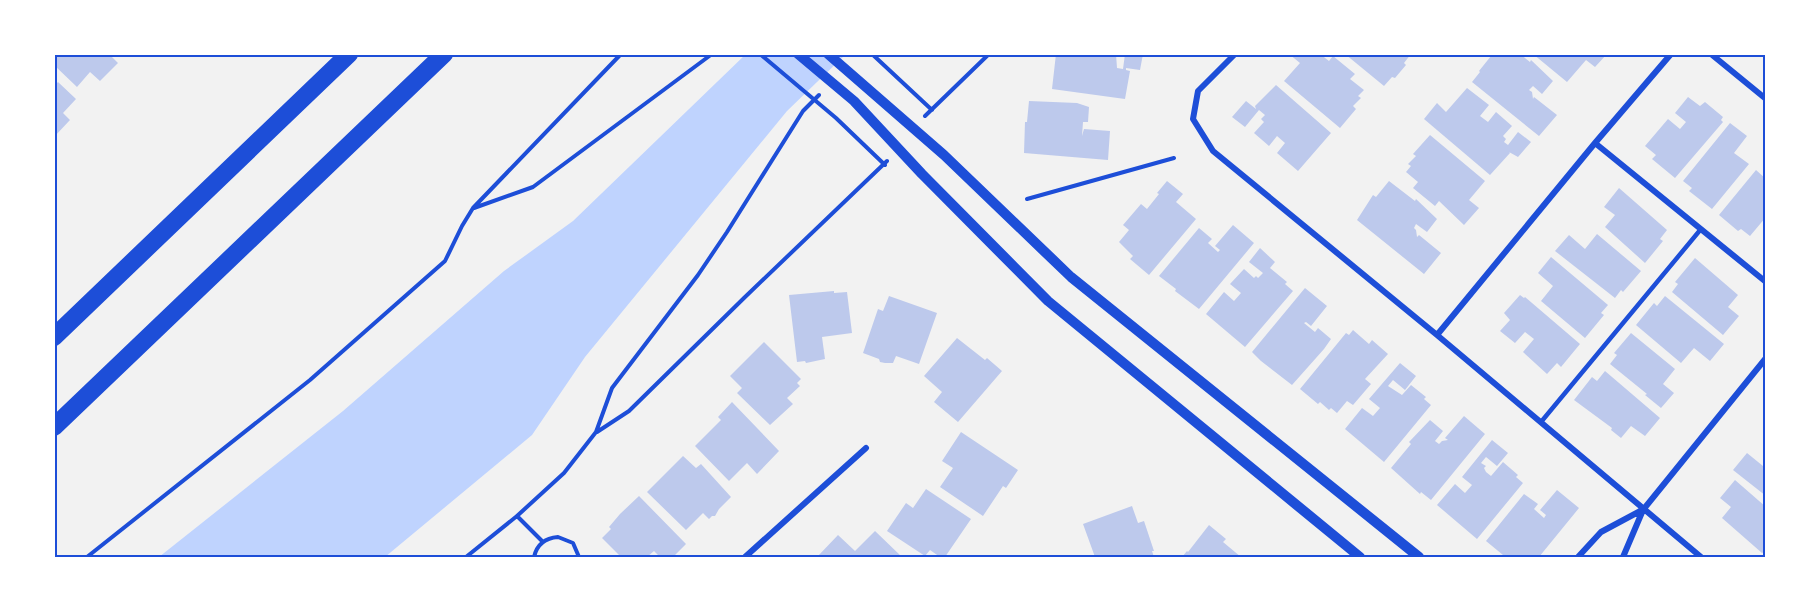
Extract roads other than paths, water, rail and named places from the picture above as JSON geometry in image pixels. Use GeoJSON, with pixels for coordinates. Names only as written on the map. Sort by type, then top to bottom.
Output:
{"type":"FeatureCollection","features":[{"type":"Feature","properties":{"kind":"highway"},"geometry":{"type":"LineString","coordinates":[[54,337],[349,54]]}},
{"type":"Feature","properties":{"kind":"highway"},"geometry":{"type":"LineString","coordinates":[[54,427],[444,54]]}},
{"type":"Feature","properties":{"kind":"street"},"geometry":{"type":"LineString","coordinates":[[798,54],[854,101],[922,174],[1048,301],[1360,557]]}},
{"type":"Feature","properties":{"kind":"street"},"geometry":{"type":"LineString","coordinates":[[828,54],[944,155],[1071,277],[1419,557]]}},
{"type":"Feature","properties":{"kind":"street"},"geometry":{"type":"LineString","coordinates":[[1235,54],[1198,91],[1193,119],[1212,151],[1437,335],[1701,557]]}},
{"type":"Feature","properties":{"kind":"street"},"geometry":{"type":"LineString","coordinates":[[1437,335],[1594,143],[1671,54]]}},
{"type":"Feature","properties":{"kind":"street"},"geometry":{"type":"LineString","coordinates":[[1711,54],[1766,99]]}},
{"type":"Feature","properties":{"kind":"street"},"geometry":{"type":"LineString","coordinates":[[1594,143],[1766,282]]}},
{"type":"Feature","properties":{"kind":"street"},"geometry":{"type":"LineString","coordinates":[[1623,557],[1643,510],[1766,358]]}},
{"type":"Feature","properties":{"kind":"street"},"geometry":{"type":"LineString","coordinates":[[745,557],[866,448]]}},
{"type":"Feature","properties":{"kind":"street"},"geometry":{"type":"LineString","coordinates":[[1578,557],[1601,531],[1643,510]]}},
{"type":"Feature","properties":{"kind":"lane"},"geometry":{"type":"LineString","coordinates":[[1541,422],[1701,229]]}},
{"type":"Feature","properties":{"kind":"water"},"geometry":{"type":"Polygon","coordinates":[[[746,54],[846,54],[787,111],[585,357],[532,435],[385,557],[159,557],[343,411],[504,271],[573,221],[746,54]]]}}]}
